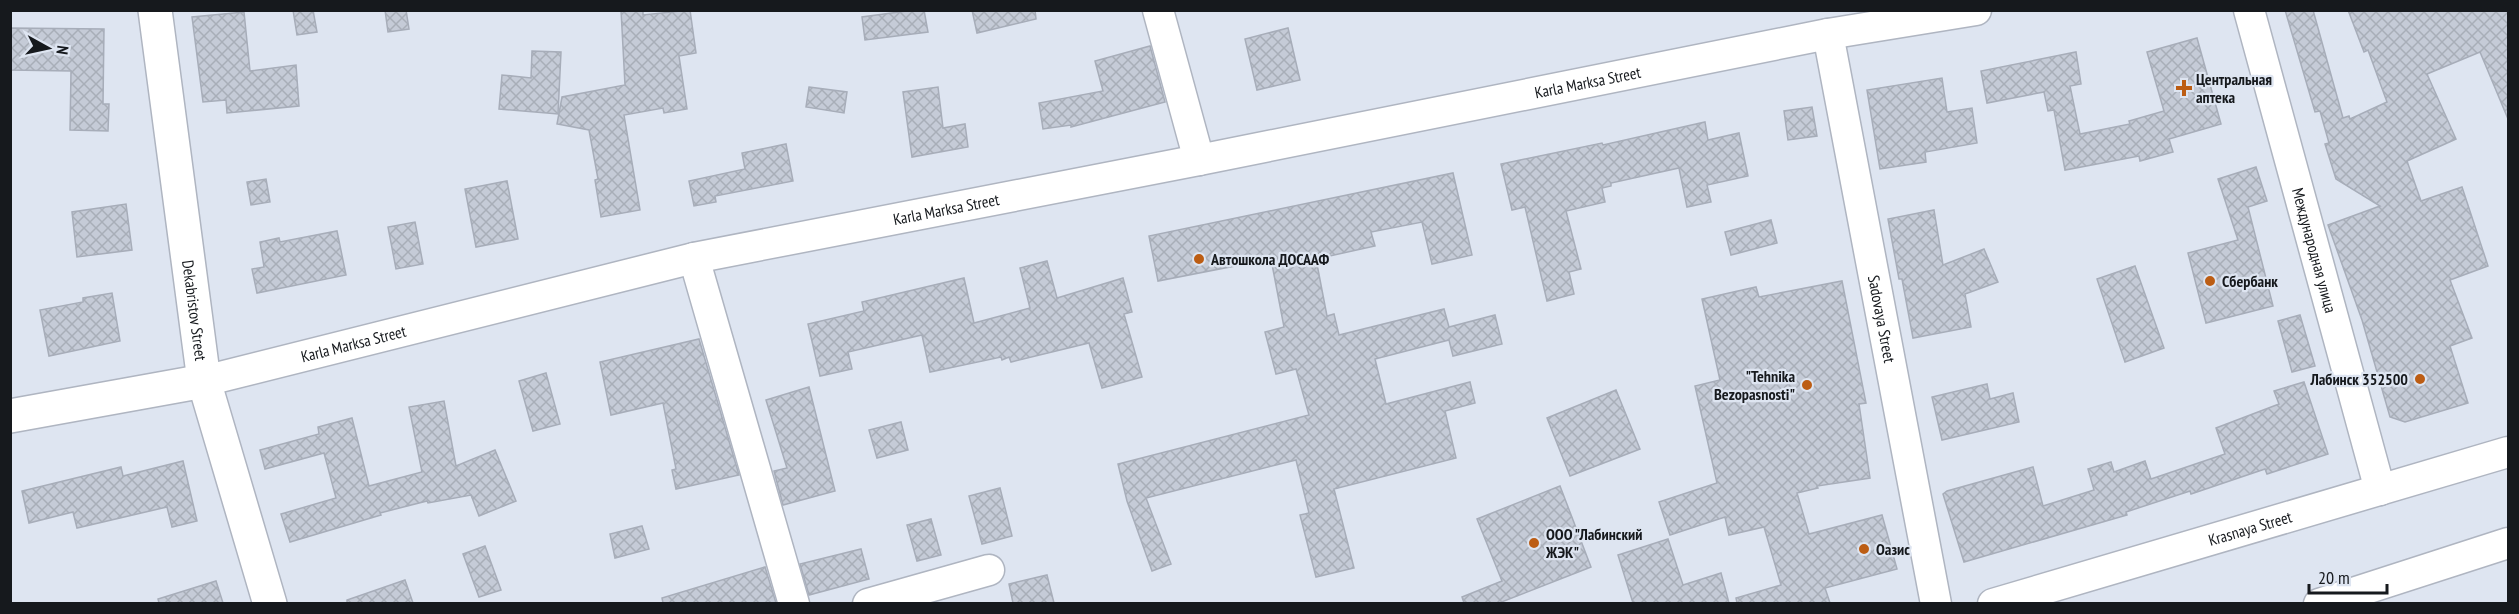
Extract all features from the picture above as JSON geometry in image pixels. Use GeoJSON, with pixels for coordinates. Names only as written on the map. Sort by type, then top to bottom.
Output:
{"type":"FeatureCollection","features":[{"type":"Feature","properties":{"kind":"street","name":"Dekabristov Street"},"geometry":{"type":"LineString","coordinates":[[155,10],[204,381],[270,603]]}},
{"type":"Feature","properties":{"kind":"street"},"geometry":{"type":"LineString","coordinates":[[1158,10],[1199,160]]}},
{"type":"Feature","properties":{"kind":"street","name":"Karla Marksa Street"},"geometry":{"type":"LineString","coordinates":[[10,416],[204,381],[694,258],[1828,34],[1976,10]]}},
{"type":"Feature","properties":{"kind":"street","name":"Международная улица"},"geometry":{"type":"LineString","coordinates":[[2249,10],[2380,490]]}},
{"type":"Feature","properties":{"kind":"street","name":"Sadovaya Street"},"geometry":{"type":"LineString","coordinates":[[1828,34],[1936,603]]}},
{"type":"Feature","properties":{"kind":"street"},"geometry":{"type":"LineString","coordinates":[[694,258],[794,603]]}},
{"type":"Feature","properties":{"kind":"street","name":"Krasnaya Street"},"geometry":{"type":"LineString","coordinates":[[1993,603],[2508,452]]}},
{"type":"Feature","properties":{"kind":"street"},"geometry":{"type":"LineString","coordinates":[[2319,603],[2508,543]]}},
{"type":"Feature","properties":{"kind":"street"},"geometry":{"type":"LineString","coordinates":[[867,603],[989,570]]}},
{"type":"Feature","properties":{"kind":"building"},"geometry":{"type":"Polygon","coordinates":[[[293,10],[313,10],[317,32],[297,35],[293,10]]]}},
{"type":"Feature","properties":{"kind":"building"},"geometry":{"type":"Polygon","coordinates":[[[385,10],[406,10],[409,29],[388,32],[385,10]]]}},
{"type":"Feature","properties":{"kind":"building"},"geometry":{"type":"Polygon","coordinates":[[[621,10],[643,10],[643,15],[690,10],[696,53],[679,56],[687,109],[664,113],[663,108],[624,115],[640,210],[601,217],[595,180],[598,179],[589,130],[557,124],[562,97],[625,85],[621,10]]]}},
{"type":"Feature","properties":{"kind":"building"},"geometry":{"type":"Polygon","coordinates":[[[924,10],[928,32],[865,40],[862,17],[924,10]]]}},
{"type":"Feature","properties":{"kind":"building"},"geometry":{"type":"Polygon","coordinates":[[[972,10],[1035,10],[1036,19],[977,33],[972,10]]]}},
{"type":"Feature","properties":{"kind":"building"},"geometry":{"type":"Polygon","coordinates":[[[2285,10],[2313,10],[2343,118],[2349,116],[2350,119],[2387,102],[2368,50],[2364,52],[2348,10],[2508,10],[2508,119],[2480,52],[2427,74],[2456,139],[2407,161],[2421,201],[2462,187],[2488,266],[2450,280],[2472,338],[2450,346],[2468,403],[2405,422],[2390,417],[2362,320],[2328,225],[2380,206],[2336,179],[2325,144],[2329,143],[2320,111],[2315,112],[2285,10]]]}},
{"type":"Feature","properties":{"kind":"building"},"geometry":{"type":"Polygon","coordinates":[[[244,12],[250,71],[296,65],[299,106],[227,113],[226,100],[203,102],[192,17],[244,12]]]}},
{"type":"Feature","properties":{"kind":"building"},"geometry":{"type":"Polygon","coordinates":[[[10,28],[104,29],[103,104],[109,104],[108,131],[70,130],[71,71],[10,70],[10,28]]]}},
{"type":"Feature","properties":{"kind":"building"},"geometry":{"type":"Polygon","coordinates":[[[1288,28],[1300,80],[1257,90],[1245,39],[1288,28]]]}},
{"type":"Feature","properties":{"kind":"building"},"geometry":{"type":"Polygon","coordinates":[[[2197,38],[2221,124],[2169,139],[2173,152],[2140,161],[2139,156],[2065,170],[2054,110],[2048,111],[2044,92],[1987,103],[1981,71],[2076,52],[2081,84],[2070,86],[2080,134],[2130,124],[2129,121],[2164,111],[2147,52],[2197,38]]]}},
{"type":"Feature","properties":{"kind":"building"},"geometry":{"type":"Polygon","coordinates":[[[1150,46],[1165,102],[1071,127],[1071,125],[1043,129],[1039,103],[1103,91],[1095,61],[1150,46]]]}},
{"type":"Feature","properties":{"kind":"building"},"geometry":{"type":"Polygon","coordinates":[[[532,51],[561,52],[558,114],[499,109],[502,75],[531,78],[532,51]]]}},
{"type":"Feature","properties":{"kind":"building"},"geometry":{"type":"Polygon","coordinates":[[[1942,78],[1947,112],[1972,108],[1977,143],[1925,152],[1926,162],[1880,169],[1867,90],[1942,78]]]}},
{"type":"Feature","properties":{"kind":"building"},"geometry":{"type":"Polygon","coordinates":[[[809,87],[847,92],[844,113],[806,107],[809,87]]]}},
{"type":"Feature","properties":{"kind":"building"},"geometry":{"type":"Polygon","coordinates":[[[938,87],[943,128],[965,124],[968,147],[912,157],[903,92],[938,87]]]}},
{"type":"Feature","properties":{"kind":"building"},"geometry":{"type":"Polygon","coordinates":[[[1812,107],[1817,136],[1788,140],[1784,111],[1812,107]]]}},
{"type":"Feature","properties":{"kind":"building"},"geometry":{"type":"Polygon","coordinates":[[[1705,122],[1708,140],[1739,133],[1748,176],[1707,185],[1711,202],[1687,207],[1679,168],[1611,183],[1611,186],[1602,188],[1605,202],[1566,211],[1581,269],[1569,272],[1574,294],[1547,301],[1525,207],[1512,210],[1501,164],[1602,143],[1603,145],[1705,122]]]}},
{"type":"Feature","properties":{"kind":"building"},"geometry":{"type":"Polygon","coordinates":[[[786,144],[793,181],[715,196],[716,202],[694,206],[689,181],[745,169],[742,153],[786,144]]]}},
{"type":"Feature","properties":{"kind":"building"},"geometry":{"type":"Polygon","coordinates":[[[2256,167],[2267,201],[2248,207],[2273,306],[2206,323],[2188,253],[2238,240],[2218,179],[2256,167]]]}},
{"type":"Feature","properties":{"kind":"building"},"geometry":{"type":"Polygon","coordinates":[[[1453,173],[1472,255],[1432,264],[1422,222],[1371,232],[1375,246],[1316,259],[1327,316],[1334,314],[1339,335],[1444,309],[1449,327],[1495,315],[1502,344],[1453,356],[1449,340],[1375,359],[1386,404],[1470,382],[1475,403],[1445,411],[1456,458],[1334,489],[1354,568],[1316,577],[1300,515],[1309,513],[1296,460],[1146,498],[1171,564],[1152,571],[1127,501],[1118,464],[1309,415],[1296,369],[1276,374],[1265,332],[1284,327],[1271,259],[1158,281],[1149,236],[1453,173]]]}},
{"type":"Feature","properties":{"kind":"building"},"geometry":{"type":"Polygon","coordinates":[[[266,179],[270,202],[251,205],[247,182],[266,179]]]}},
{"type":"Feature","properties":{"kind":"building"},"geometry":{"type":"Polygon","coordinates":[[[507,181],[518,239],[476,247],[465,189],[507,181]]]}},
{"type":"Feature","properties":{"kind":"building"},"geometry":{"type":"Polygon","coordinates":[[[126,204],[132,250],[77,257],[72,212],[126,204]]]}},
{"type":"Feature","properties":{"kind":"building"},"geometry":{"type":"Polygon","coordinates":[[[1934,210],[1943,265],[1984,249],[1998,282],[1965,294],[1971,327],[1913,338],[1888,219],[1934,210]]]}},
{"type":"Feature","properties":{"kind":"building"},"geometry":{"type":"Polygon","coordinates":[[[1771,220],[1777,243],[1731,255],[1725,232],[1771,220]]]}},
{"type":"Feature","properties":{"kind":"building"},"geometry":{"type":"Polygon","coordinates":[[[415,222],[423,264],[396,269],[388,227],[415,222]]]}},
{"type":"Feature","properties":{"kind":"building"},"geometry":{"type":"Polygon","coordinates":[[[337,231],[346,275],[257,293],[252,269],[264,267],[260,242],[279,238],[280,242],[337,231]]]}},
{"type":"Feature","properties":{"kind":"building"},"geometry":{"type":"Polygon","coordinates":[[[1047,261],[1057,298],[1123,278],[1132,312],[1124,314],[1142,377],[1102,388],[1089,343],[1011,362],[1009,357],[1002,360],[1001,357],[930,372],[922,335],[848,352],[852,369],[820,376],[808,324],[864,311],[862,302],[964,278],[974,323],[1030,308],[1020,268],[1047,261]]]}},
{"type":"Feature","properties":{"kind":"building"},"geometry":{"type":"Polygon","coordinates":[[[2135,266],[2164,348],[2125,362],[2097,279],[2135,266]]]}},
{"type":"Feature","properties":{"kind":"building"},"geometry":{"type":"Polygon","coordinates":[[[1842,281],[1866,403],[1859,404],[1870,478],[1817,486],[1818,488],[1797,493],[1809,534],[1882,515],[1897,569],[1825,588],[1830,603],[1737,603],[1736,598],[1781,585],[1764,527],[1729,535],[1725,517],[1670,535],[1659,502],[1717,483],[1695,386],[1720,380],[1702,299],[1756,287],[1759,297],[1842,281]]]}},
{"type":"Feature","properties":{"kind":"building"},"geometry":{"type":"Polygon","coordinates":[[[112,293],[120,341],[49,356],[40,310],[83,302],[83,298],[112,293]]]}},
{"type":"Feature","properties":{"kind":"building"},"geometry":{"type":"Polygon","coordinates":[[[2300,315],[2315,366],[2292,372],[2278,321],[2300,315]]]}},
{"type":"Feature","properties":{"kind":"building"},"geometry":{"type":"Polygon","coordinates":[[[699,339],[739,475],[676,489],[672,470],[676,469],[663,403],[611,415],[600,362],[699,339]]]}},
{"type":"Feature","properties":{"kind":"building"},"geometry":{"type":"Polygon","coordinates":[[[546,373],[560,424],[533,431],[519,381],[546,373]]]}},
{"type":"Feature","properties":{"kind":"building"},"geometry":{"type":"Polygon","coordinates":[[[2304,382],[2328,454],[2267,474],[2265,469],[2191,494],[2190,491],[2126,512],[2127,515],[1964,562],[1943,494],[1947,491],[2033,467],[2043,506],[2094,490],[2088,469],[2111,462],[2114,472],[2145,461],[2151,479],[2225,454],[2216,428],[2279,404],[2274,391],[2304,382]]]}},
{"type":"Feature","properties":{"kind":"building"},"geometry":{"type":"Polygon","coordinates":[[[1987,384],[1990,399],[2013,393],[2019,422],[1942,440],[1932,397],[1987,384]]]}},
{"type":"Feature","properties":{"kind":"building"},"geometry":{"type":"Polygon","coordinates":[[[809,387],[835,491],[783,505],[774,471],[787,468],[766,400],[809,387]]]}},
{"type":"Feature","properties":{"kind":"building"},"geometry":{"type":"Polygon","coordinates":[[[1616,390],[1640,449],[1570,476],[1547,418],[1616,390]]]}},
{"type":"Feature","properties":{"kind":"building"},"geometry":{"type":"Polygon","coordinates":[[[444,401],[456,466],[495,450],[516,501],[479,516],[471,495],[428,503],[427,501],[380,513],[381,515],[290,542],[281,514],[336,498],[324,453],[265,469],[260,450],[319,434],[318,427],[352,418],[369,486],[422,472],[409,407],[444,401]]]}},
{"type":"Feature","properties":{"kind":"building"},"geometry":{"type":"Polygon","coordinates":[[[901,422],[908,450],[877,458],[869,430],[901,422]]]}},
{"type":"Feature","properties":{"kind":"building"},"geometry":{"type":"Polygon","coordinates":[[[183,461],[197,521],[172,527],[167,507],[77,528],[73,512],[29,523],[22,491],[121,467],[123,476],[183,461]]]}},
{"type":"Feature","properties":{"kind":"building","name":"ООО \"Лабинский ЖЭК\""},"geometry":{"type":"Polygon","coordinates":[[[1560,486],[1591,567],[1499,603],[1464,603],[1462,597],[1502,581],[1477,519],[1560,486]]]}},
{"type":"Feature","properties":{"kind":"building"},"geometry":{"type":"Polygon","coordinates":[[[1000,488],[1012,536],[982,544],[969,496],[1000,488]]]}},
{"type":"Feature","properties":{"kind":"building"},"geometry":{"type":"Polygon","coordinates":[[[931,519],[941,555],[917,561],[907,525],[931,519]]]}},
{"type":"Feature","properties":{"kind":"building"},"geometry":{"type":"Polygon","coordinates":[[[642,526],[649,549],[615,558],[610,534],[642,526]]]}},
{"type":"Feature","properties":{"kind":"building"},"geometry":{"type":"Polygon","coordinates":[[[1668,539],[1683,585],[1721,573],[1729,603],[1633,603],[1618,555],[1668,539]]]}},
{"type":"Feature","properties":{"kind":"building"},"geometry":{"type":"Polygon","coordinates":[[[485,546],[501,590],[479,597],[463,554],[485,546]]]}},
{"type":"Feature","properties":{"kind":"building"},"geometry":{"type":"Polygon","coordinates":[[[861,549],[869,579],[809,595],[800,564],[861,549]]]}},
{"type":"Feature","properties":{"kind":"building"},"geometry":{"type":"Polygon","coordinates":[[[765,567],[776,603],[663,603],[662,598],[765,567]]]}},
{"type":"Feature","properties":{"kind":"building"},"geometry":{"type":"Polygon","coordinates":[[[1047,575],[1054,603],[1013,603],[1009,584],[1047,575]]]}},
{"type":"Feature","properties":{"kind":"building"},"geometry":{"type":"Polygon","coordinates":[[[405,580],[413,603],[347,603],[347,600],[405,580]]]}},
{"type":"Feature","properties":{"kind":"building"},"geometry":{"type":"Polygon","coordinates":[[[216,581],[223,603],[159,603],[158,599],[216,581]]]}},
{"type":"Feature","properties":{"kind":"place","name":"Центральная аптека"},"geometry":{"type":"Point","coordinates":[2184,88]}},
{"type":"Feature","properties":{"kind":"place","name":"Автошкола ДОСААФ"},"geometry":{"type":"Point","coordinates":[1199,259]}},
{"type":"Feature","properties":{"kind":"place","name":"Сбербанк"},"geometry":{"type":"Point","coordinates":[2210,281]}},
{"type":"Feature","properties":{"kind":"place","name":"Лабинск 352500"},"geometry":{"type":"Point","coordinates":[2420,379]}},
{"type":"Feature","properties":{"kind":"place","name":"\"Tehnika Bezopasnosti\""},"geometry":{"type":"Point","coordinates":[1807,385]}},
{"type":"Feature","properties":{"kind":"place","name":"ООО \"Лабинский ЖЭК\""},"geometry":{"type":"Point","coordinates":[1534,543]}},
{"type":"Feature","properties":{"kind":"place","name":"Оазис"},"geometry":{"type":"Point","coordinates":[1864,549]}}]}
